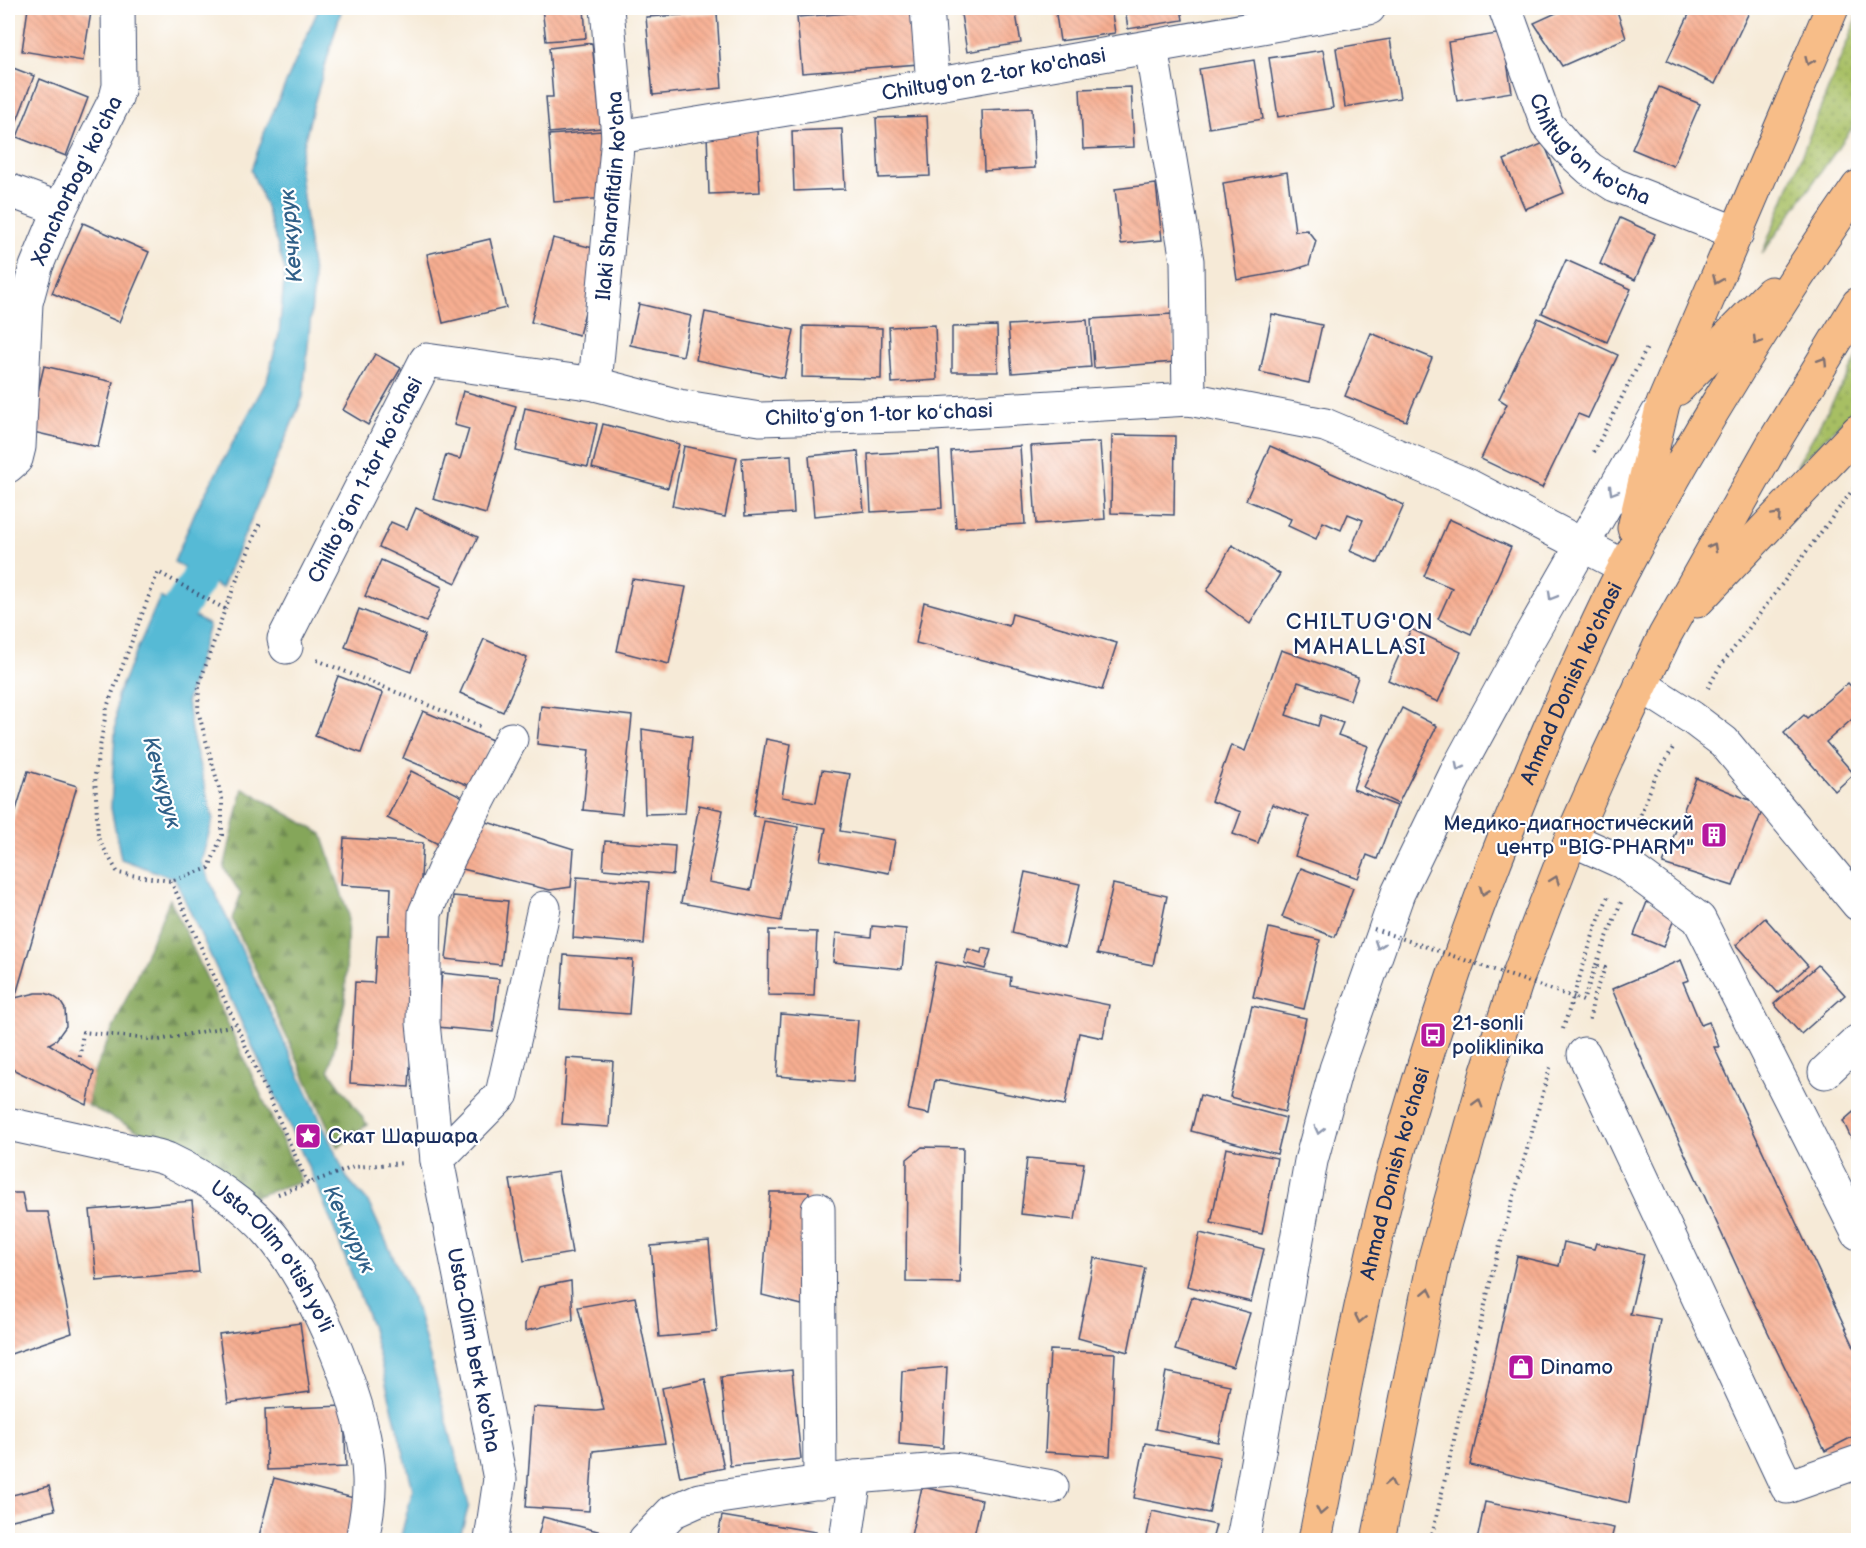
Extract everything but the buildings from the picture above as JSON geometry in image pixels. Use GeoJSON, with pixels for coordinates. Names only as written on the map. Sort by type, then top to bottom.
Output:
{"type":"FeatureCollection","features":[{"type":"Feature","properties":{"kind":"main road"},"geometry":{"type":"LineString","coordinates":[[1625,567],[1663,404],[1832,8]]}},
{"type":"Feature","properties":{"kind":"main road","name":"Ahmad Donish ko'chasi"},"geometry":{"type":"LineString","coordinates":[[1316,1540],[1375,1247],[1399,1151],[1433,1035],[1514,813],[1566,691],[1625,567],[1718,404],[1818,245],[1858,187]]}},
{"type":"Feature","properties":{"kind":"main road"},"geometry":{"type":"LineString","coordinates":[[1663,404],[1818,245]]}},
{"type":"Feature","properties":{"kind":"main road"},"geometry":{"type":"LineString","coordinates":[[1378,1540],[1434,1261],[1487,1072],[1519,974],[1571,839],[1665,635],[1774,441],[1858,304]]}},
{"type":"Feature","properties":{"kind":"main road"},"geometry":{"type":"LineString","coordinates":[[1665,635],[1858,431]]}},
{"type":"Feature","properties":{"kind":"street","name":"Xonchorbog' ko'cha"},"geometry":{"type":"LineString","coordinates":[[12,463],[19,447],[26,303],[36,267],[60,209],[116,98],[119,86],[118,8]]}},
{"type":"Feature","properties":{"kind":"street","name":"Ilaki Sharofitdin ko'cha"},"geometry":{"type":"LineString","coordinates":[[595,384],[618,137],[607,8]]}},
{"type":"Feature","properties":{"kind":"street"},"geometry":{"type":"LineString","coordinates":[[927,8],[933,85]]}},
{"type":"Feature","properties":{"kind":"street","name":"Chiltug'on 2-tor ko'chasi"},"geometry":{"type":"LineString","coordinates":[[618,137],[933,85],[1369,8]]}},
{"type":"Feature","properties":{"kind":"street","name":"Chiltug'on ko'cha"},"geometry":{"type":"LineString","coordinates":[[1504,8],[1547,124],[1590,170],[1615,185],[1737,233]]}},
{"type":"Feature","properties":{"kind":"street"},"geometry":{"type":"LineString","coordinates":[[1151,47],[1187,261],[1189,399]]}},
{"type":"Feature","properties":{"kind":"street"},"geometry":{"type":"LineString","coordinates":[[8,190],[60,209]]}},
{"type":"Feature","properties":{"kind":"street","name":"Chiltoʻgʻon 1-tor koʻchasi"},"geometry":{"type":"LineString","coordinates":[[285,647],[284,639],[426,360],[595,384],[679,406],[760,419],[933,414],[1189,399],[1325,425],[1467,485],[1625,567]]}},
{"type":"Feature","properties":{"kind":"street"},"geometry":{"type":"LineString","coordinates":[[1243,1540],[1311,1161],[1336,1069],[1398,893],[1460,765],[1581,545],[1663,404]]}},
{"type":"Feature","properties":{"kind":"street"},"geometry":{"type":"LineString","coordinates":[[1641,686],[1691,717],[1724,742],[1858,904]]}},
{"type":"Feature","properties":{"kind":"street","name":"Usta-Olim berk ko'cha"},"geometry":{"type":"LineString","coordinates":[[492,1540],[500,1479],[436,1160],[423,1023],[425,913],[449,858],[511,739]]}},
{"type":"Feature","properties":{"kind":"street"},"geometry":{"type":"LineString","coordinates":[[1571,839],[1628,866],[1699,919],[1858,1233]]}},
{"type":"Feature","properties":{"kind":"street"},"geometry":{"type":"LineString","coordinates":[[436,1160],[502,1094],[544,908]]}},
{"type":"Feature","properties":{"kind":"street"},"geometry":{"type":"LineString","coordinates":[[1825,1072],[1858,1041]]}},
{"type":"Feature","properties":{"kind":"street"},"geometry":{"type":"LineString","coordinates":[[1584,1054],[1787,1487],[1858,1462]]}},
{"type":"Feature","properties":{"kind":"street","name":"Usta-Olim o'tish yo'li"},"geometry":{"type":"LineString","coordinates":[[8,1124],[165,1158],[205,1180],[241,1206],[271,1234],[293,1264],[316,1308],[337,1353],[353,1398],[369,1477],[362,1540]]}},
{"type":"Feature","properties":{"kind":"street"},"geometry":{"type":"LineString","coordinates":[[818,1209],[820,1483]]}},
{"type":"Feature","properties":{"kind":"street"},"geometry":{"type":"LineString","coordinates":[[645,1540],[672,1512],[699,1500],[855,1477],[952,1469],[1052,1487]]}},
{"type":"Feature","properties":{"kind":"street"},"geometry":{"type":"LineString","coordinates":[[846,1540],[855,1477]]}},
{"type":"Feature","properties":{"kind":"path"},"geometry":{"type":"LineString","coordinates":[[1374,929],[1583,1001],[1654,780],[1719,668],[1858,483]]}},
{"type":"Feature","properties":{"kind":"path"},"geometry":{"type":"LineString","coordinates":[[225,609],[158,572],[107,707],[95,775],[98,838],[118,873],[171,882],[209,868],[222,835],[222,799],[198,711],[199,685],[225,609],[261,520]]}},
{"type":"Feature","properties":{"kind":"path"},"geometry":{"type":"LineString","coordinates":[[285,647],[511,739]]}},
{"type":"Feature","properties":{"kind":"path"},"geometry":{"type":"LineString","coordinates":[[1562,1029],[1595,929],[1628,866]]}},
{"type":"Feature","properties":{"kind":"path"},"geometry":{"type":"LineString","coordinates":[[171,882],[308,1184],[354,1167],[436,1160]]}},
{"type":"Feature","properties":{"kind":"path"},"geometry":{"type":"LineString","coordinates":[[1594,995],[1605,968],[1596,964]]}},
{"type":"Feature","properties":{"kind":"path"},"geometry":{"type":"LineString","coordinates":[[79,1063],[83,1032],[159,1040],[236,1025]]}},
{"type":"Feature","properties":{"kind":"path"},"geometry":{"type":"LineString","coordinates":[[1431,1540],[1492,1274],[1551,1063]]}},
{"type":"Feature","properties":{"kind":"green space"},"geometry":{"type":"Polygon","coordinates":[[[1858,15],[1858,120],[1762,254],[1858,15]]]}},
{"type":"Feature","properties":{"kind":"green space"},"geometry":{"type":"Polygon","coordinates":[[[1858,357],[1858,406],[1796,467],[1851,369],[1858,357]]]}},
{"type":"Feature","properties":{"kind":"green space"},"geometry":{"type":"Polygon","coordinates":[[[243,788],[322,834],[348,913],[345,1001],[329,1070],[367,1124],[338,1148],[232,919],[241,894],[224,868],[243,788]]]}},
{"type":"Feature","properties":{"kind":"green space"},"geometry":{"type":"Polygon","coordinates":[[[170,899],[301,1181],[242,1201],[172,1148],[87,1105],[94,1072],[170,899]]]}},
{"type":"Feature","properties":{"kind":"water"},"geometry":{"type":"Polygon","coordinates":[[[319,8],[342,8],[313,107],[299,165],[314,282],[303,397],[222,588],[174,562],[195,512],[267,380],[279,335],[285,270],[265,204],[251,170],[266,128],[319,8]]]}},
{"type":"Feature","properties":{"kind":"water"},"geometry":{"type":"Polygon","coordinates":[[[160,597],[209,625],[187,700],[191,731],[213,819],[201,862],[347,1178],[368,1202],[417,1309],[469,1505],[459,1540],[400,1540],[413,1489],[371,1325],[319,1190],[175,879],[121,859],[111,808],[117,696],[160,597]]]}},
{"type":"Feature","properties":{"kind":"waterway","name":"Кечкурук"},"geometry":{"type":"LineString","coordinates":[[166,654],[176,614],[197,581],[216,532]]}},
{"type":"Feature","properties":{"kind":"place","name":"Медико-диагностический центр \"BIG-PHARM\""},"geometry":{"type":"Point","coordinates":[1714,835]}},
{"type":"Feature","properties":{"kind":"place","name":"21-sonli poliklinika"},"geometry":{"type":"Point","coordinates":[1433,1035]}},
{"type":"Feature","properties":{"kind":"place","name":"Скат Шаршара"},"geometry":{"type":"Point","coordinates":[308,1136]}},
{"type":"Feature","properties":{"kind":"place","name":"Dinamo"},"geometry":{"type":"Point","coordinates":[1521,1367]}},
{"type":"Feature","properties":{"kind":"district","name":"CHILTUG'ON MAHALLASI"},"geometry":{"type":"Point","coordinates":[1360,634]}}]}
